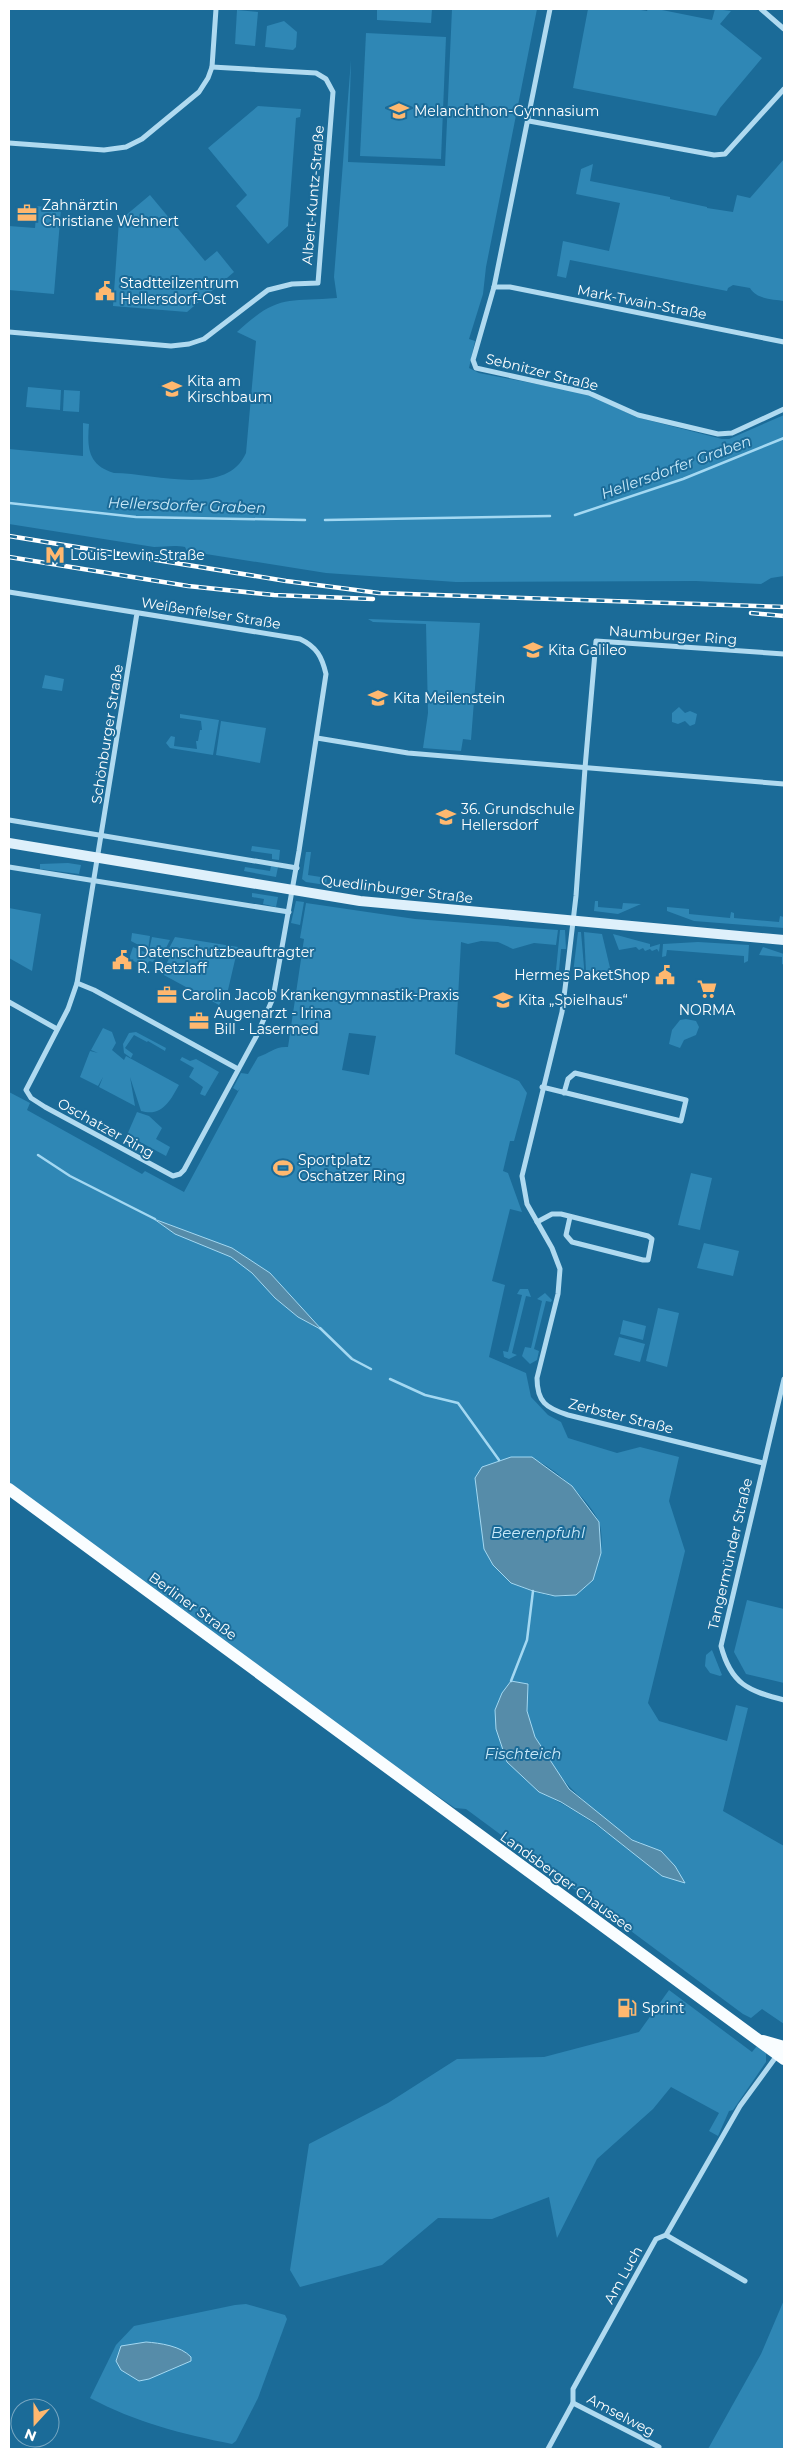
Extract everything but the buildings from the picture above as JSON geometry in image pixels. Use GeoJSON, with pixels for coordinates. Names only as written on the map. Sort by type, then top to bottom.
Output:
{"type":"FeatureCollection","features":[{"type":"Feature","properties":{"kind":"main road","name":"Berliner Straße"},"geometry":{"type":"LineString","coordinates":[[9,1489],[359,1747]]}},
{"type":"Feature","properties":{"kind":"main road","name":"Landsberger Chaussee"},"geometry":{"type":"LineString","coordinates":[[359,1747],[758,2040],[782,2052]]}},
{"type":"Feature","properties":{"kind":"street"},"geometry":{"type":"LineString","coordinates":[[9,143],[104,150],[133,145],[198,92],[212,67],[216,9]]}},
{"type":"Feature","properties":{"kind":"street","name":"Sebnitzer Straße"},"geometry":{"type":"LineString","coordinates":[[550,9],[498,270],[473,360],[476,368],[582,391],[638,416],[723,434],[732,433],[784,409]]}},
{"type":"Feature","properties":{"kind":"street"},"geometry":{"type":"LineString","coordinates":[[761,9],[784,29]]}},
{"type":"Feature","properties":{"kind":"street","name":"Albert-Kuntz-Straße"},"geometry":{"type":"LineString","coordinates":[[9,332],[171,346],[189,344],[210,335],[268,290],[292,284],[318,283],[333,92],[330,85],[316,73],[212,67]]}},
{"type":"Feature","properties":{"kind":"street"},"geometry":{"type":"LineString","coordinates":[[529,121],[705,153],[725,154],[784,89]]}},
{"type":"Feature","properties":{"kind":"street","name":"Mark-Twain-Straße"},"geometry":{"type":"LineString","coordinates":[[494,287],[510,288],[784,342]]}},
{"type":"Feature","properties":{"kind":"street","name":"Weißenfelser Straße"},"geometry":{"type":"LineString","coordinates":[[9,592],[290,638],[311,644],[322,659],[326,674],[293,890]]}},
{"type":"Feature","properties":{"kind":"street","name":"Schönburger Straße"},"geometry":{"type":"LineString","coordinates":[[98,859],[137,613]]}},
{"type":"Feature","properties":{"kind":"street","name":"Naumburger Ring"},"geometry":{"type":"LineString","coordinates":[[573,921],[596,641],[784,654]]}},
{"type":"Feature","properties":{"kind":"street"},"geometry":{"type":"LineString","coordinates":[[317,738],[408,753],[784,784]]}},
{"type":"Feature","properties":{"kind":"street"},"geometry":{"type":"LineString","coordinates":[[9,820],[297,868]]}},
{"type":"Feature","properties":{"kind":"street","name":"Quedlinburger Straße"},"geometry":{"type":"LineString","coordinates":[[9,843],[360,901],[763,936],[784,940]]}},
{"type":"Feature","properties":{"kind":"street","name":"Oschatzer Ring"},"geometry":{"type":"LineString","coordinates":[[98,859],[77,983],[68,1009],[28,1083],[27,1093],[31,1098],[106,1142],[173,1176],[180,1174],[184,1170],[265,1019],[273,998],[293,890]]}},
{"type":"Feature","properties":{"kind":"street"},"geometry":{"type":"LineString","coordinates":[[9,867],[289,912]]}},
{"type":"Feature","properties":{"kind":"street","name":"Zerbster Straße"},"geometry":{"type":"LineString","coordinates":[[573,921],[562,1012],[542,1087],[522,1176],[523,1195],[552,1248],[560,1277],[537,1378],[537,1391],[544,1403],[568,1415],[763,1463]]}},
{"type":"Feature","properties":{"kind":"street"},"geometry":{"type":"LineString","coordinates":[[77,983],[94,990],[238,1069]]}},
{"type":"Feature","properties":{"kind":"street"},"geometry":{"type":"LineString","coordinates":[[9,1002],[58,1029]]}},
{"type":"Feature","properties":{"kind":"street"},"geometry":{"type":"LineString","coordinates":[[542,1087],[681,1121],[686,1100],[575,1073],[568,1079],[564,1092]]}},
{"type":"Feature","properties":{"kind":"street"},"geometry":{"type":"LineString","coordinates":[[537,1222],[552,1214],[570,1217],[648,1236],[652,1239],[648,1260],[572,1242],[566,1234],[570,1217]]}},
{"type":"Feature","properties":{"kind":"street","name":"Tangermünder Straße"},"geometry":{"type":"LineString","coordinates":[[784,1379],[721,1646],[729,1670],[741,1684],[763,1694],[784,1700]]}},
{"type":"Feature","properties":{"kind":"street","name":"Am Luch"},"geometry":{"type":"LineString","coordinates":[[548,2449],[574,2402],[573,2389],[656,2239],[666,2235],[740,2106],[782,2052]]}},
{"type":"Feature","properties":{"kind":"street"},"geometry":{"type":"LineString","coordinates":[[666,2235],[745,2281]]}},
{"type":"Feature","properties":{"kind":"street","name":"Amselweg"},"geometry":{"type":"LineString","coordinates":[[574,2402],[659,2447]]}},
{"type":"Feature","properties":{"kind":"shaded area"},"geometry":{"type":"Polygon","coordinates":[[[377,9],[432,9],[431,23],[377,20],[377,9]]]}},
{"type":"Feature","properties":{"kind":"shaded area"},"geometry":{"type":"Polygon","coordinates":[[[452,9],[537,9],[486,267],[483,294],[469,339],[475,341],[469,368],[479,373],[588,394],[636,417],[722,439],[729,439],[784,415],[784,576],[771,578],[761,584],[696,581],[456,582],[326,573],[187,551],[185,547],[154,547],[9,524],[9,449],[83,456],[83,423],[89,424],[88,441],[94,460],[105,470],[114,473],[188,480],[206,479],[223,475],[236,467],[246,453],[256,341],[237,332],[263,311],[283,302],[337,298],[334,277],[351,60],[348,162],[445,166],[452,9]]]}},
{"type":"Feature","properties":{"kind":"shaded area"},"geometry":{"type":"Polygon","coordinates":[[[588,9],[635,9],[647,11],[648,9],[657,9],[712,20],[715,9],[731,11],[720,24],[762,58],[720,108],[716,116],[573,88],[588,9]]]}},
{"type":"Feature","properties":{"kind":"shaded area"},"geometry":{"type":"Polygon","coordinates":[[[237,10],[258,12],[255,46],[235,44],[237,10]]]}},
{"type":"Feature","properties":{"kind":"shaded area"},"geometry":{"type":"Polygon","coordinates":[[[284,21],[297,32],[296,47],[293,50],[265,47],[267,26],[284,21]]]}},
{"type":"Feature","properties":{"kind":"shaded area"},"geometry":{"type":"Polygon","coordinates":[[[366,33],[446,37],[441,159],[360,156],[366,33]]]}},
{"type":"Feature","properties":{"kind":"shaded area"},"geometry":{"type":"Polygon","coordinates":[[[258,106],[301,109],[300,117],[296,118],[288,226],[268,244],[236,206],[247,195],[208,148],[258,106]]]}},
{"type":"Feature","properties":{"kind":"shaded area"},"geometry":{"type":"Polygon","coordinates":[[[784,159],[784,301],[761,297],[750,288],[733,285],[727,291],[570,260],[566,278],[557,276],[563,241],[609,251],[620,203],[576,194],[581,169],[593,164],[590,181],[670,197],[670,199],[707,208],[733,212],[737,195],[750,198],[784,159]]]}},
{"type":"Feature","properties":{"kind":"shaded area"},"geometry":{"type":"Polygon","coordinates":[[[150,195],[205,261],[217,251],[234,272],[187,312],[113,306],[119,221],[150,195]]]}},
{"type":"Feature","properties":{"kind":"shaded area"},"geometry":{"type":"Polygon","coordinates":[[[37,206],[61,209],[54,294],[9,290],[9,226],[35,228],[37,206]]]}},
{"type":"Feature","properties":{"kind":"shaded area"},"geometry":{"type":"Polygon","coordinates":[[[28,387],[61,390],[60,410],[26,407],[28,387]]]}},
{"type":"Feature","properties":{"kind":"shaded area"},"geometry":{"type":"Polygon","coordinates":[[[64,390],[80,391],[79,412],[63,411],[64,390]]]}},
{"type":"Feature","properties":{"kind":"shaded area"},"geometry":{"type":"Polygon","coordinates":[[[368,619],[480,623],[471,740],[463,739],[461,751],[423,748],[428,713],[426,624],[373,622],[368,619]]]}},
{"type":"Feature","properties":{"kind":"shaded area"},"geometry":{"type":"Polygon","coordinates":[[[45,675],[64,679],[62,691],[42,688],[45,675]]]}},
{"type":"Feature","properties":{"kind":"shaded area"},"geometry":{"type":"Polygon","coordinates":[[[679,707],[685,713],[690,711],[697,714],[695,724],[690,726],[685,721],[678,724],[672,722],[672,713],[679,707]]]}},
{"type":"Feature","properties":{"kind":"shaded area"},"geometry":{"type":"Polygon","coordinates":[[[180,714],[219,720],[213,755],[170,748],[166,743],[171,736],[175,737],[174,746],[197,749],[196,741],[198,741],[200,730],[202,730],[201,721],[180,718],[180,714]]]}},
{"type":"Feature","properties":{"kind":"shaded area"},"geometry":{"type":"Polygon","coordinates":[[[221,721],[266,728],[260,763],[216,755],[221,721]]]}},
{"type":"Feature","properties":{"kind":"shaded area"},"geometry":{"type":"Polygon","coordinates":[[[252,846],[280,850],[279,860],[272,859],[272,854],[251,851],[252,846]]]}},
{"type":"Feature","properties":{"kind":"shaded area"},"geometry":{"type":"Polygon","coordinates":[[[306,852],[311,852],[308,875],[327,878],[326,885],[306,882],[302,879],[306,852]]]}},
{"type":"Feature","properties":{"kind":"shaded area"},"geometry":{"type":"Polygon","coordinates":[[[68,863],[81,865],[79,874],[40,869],[40,864],[68,863]]]}},
{"type":"Feature","properties":{"kind":"shaded area"},"geometry":{"type":"Polygon","coordinates":[[[271,866],[278,867],[276,877],[244,871],[245,867],[270,871],[271,866]]]}},
{"type":"Feature","properties":{"kind":"shaded area"},"geometry":{"type":"Polygon","coordinates":[[[252,893],[278,897],[276,907],[263,904],[264,899],[252,897],[252,893]]]}},
{"type":"Feature","properties":{"kind":"shaded area"},"geometry":{"type":"Polygon","coordinates":[[[296,901],[304,902],[300,925],[291,923],[296,901]]]}},
{"type":"Feature","properties":{"kind":"shaded area"},"geometry":{"type":"Polygon","coordinates":[[[595,901],[598,901],[598,907],[622,909],[623,903],[641,904],[618,914],[594,911],[595,901]]]}},
{"type":"Feature","properties":{"kind":"shaded area"},"geometry":{"type":"Polygon","coordinates":[[[306,903],[415,919],[558,930],[556,945],[534,943],[513,949],[498,942],[481,941],[468,944],[461,942],[455,1054],[519,1081],[527,1093],[514,1141],[510,1141],[503,1171],[508,1173],[522,1212],[510,1209],[492,1281],[505,1285],[489,1357],[526,1373],[531,1397],[548,1415],[561,1422],[568,1438],[617,1453],[640,1447],[679,1457],[669,1501],[685,1551],[648,1703],[659,1721],[727,1741],[736,1705],[748,1708],[723,1811],[784,1846],[784,2024],[762,2009],[751,2018],[743,2014],[466,1809],[455,1808],[387,1761],[9,1483],[9,1092],[30,1103],[27,1110],[142,1174],[145,1171],[184,1192],[240,1088],[238,1091],[233,1088],[241,1073],[248,1074],[258,1057],[276,1049],[288,1047],[304,939],[300,938],[306,903]],[[349,1033],[342,1070],[369,1075],[376,1036],[349,1033]],[[156,1220],[174,1232],[231,1257],[254,1274],[295,1313],[321,1329],[270,1273],[156,1220]],[[523,1457],[475,1478],[479,1508],[511,1583],[538,1593],[563,1596],[574,1594],[584,1588],[592,1578],[598,1563],[601,1537],[599,1522],[587,1503],[577,1492],[543,1464],[523,1457]],[[511,1681],[539,1792],[588,1820],[633,1853],[642,1843],[632,1840],[600,1815],[553,1768],[541,1750],[532,1731],[527,1711],[528,1684],[511,1681]]]}},
{"type":"Feature","properties":{"kind":"shaded area"},"geometry":{"type":"Polygon","coordinates":[[[667,907],[689,909],[689,914],[730,918],[731,912],[734,913],[734,918],[779,922],[780,916],[784,917],[784,928],[694,921],[667,911],[667,907]]]}},
{"type":"Feature","properties":{"kind":"shaded area"},"geometry":{"type":"Polygon","coordinates":[[[9,908],[41,914],[32,971],[9,958],[9,908]]]}},
{"type":"Feature","properties":{"kind":"shaded area"},"geometry":{"type":"Polygon","coordinates":[[[560,930],[565,930],[566,949],[561,949],[559,971],[556,970],[560,930]]]}},
{"type":"Feature","properties":{"kind":"shaded area"},"geometry":{"type":"Polygon","coordinates":[[[578,932],[581,932],[584,971],[573,973],[578,932]]]}},
{"type":"Feature","properties":{"kind":"shaded area"},"geometry":{"type":"Polygon","coordinates":[[[584,932],[602,934],[611,972],[586,971],[584,932]]]}},
{"type":"Feature","properties":{"kind":"shaded area"},"geometry":{"type":"Polygon","coordinates":[[[132,933],[150,936],[148,950],[131,941],[132,933]]]}},
{"type":"Feature","properties":{"kind":"shaded area"},"geometry":{"type":"Polygon","coordinates":[[[613,934],[650,944],[650,947],[660,944],[659,952],[657,949],[645,951],[643,948],[639,950],[636,947],[619,950],[613,934]]]}},
{"type":"Feature","properties":{"kind":"shaded area"},"geometry":{"type":"Polygon","coordinates":[[[152,937],[170,940],[162,956],[149,950],[152,937]]]}},
{"type":"Feature","properties":{"kind":"shaded area"},"geometry":{"type":"Polygon","coordinates":[[[175,937],[238,947],[228,990],[219,1005],[162,974],[170,956],[166,954],[175,937]]]}},
{"type":"Feature","properties":{"kind":"shaded area"},"geometry":{"type":"Polygon","coordinates":[[[698,942],[749,945],[748,961],[744,963],[744,956],[667,950],[666,956],[662,957],[663,944],[698,942]]]}},
{"type":"Feature","properties":{"kind":"shaded area"},"geometry":{"type":"Polygon","coordinates":[[[133,947],[156,957],[153,962],[149,961],[146,967],[129,959],[133,947]]]}},
{"type":"Feature","properties":{"kind":"shaded area"},"geometry":{"type":"Polygon","coordinates":[[[763,947],[784,954],[784,965],[782,964],[782,957],[759,955],[763,947]]]}},
{"type":"Feature","properties":{"kind":"shaded area"},"geometry":{"type":"Polygon","coordinates":[[[680,1020],[696,1021],[699,1027],[696,1035],[684,1040],[680,1048],[669,1044],[672,1030],[680,1020]]]}},
{"type":"Feature","properties":{"kind":"shaded area"},"geometry":{"type":"Polygon","coordinates":[[[103,1028],[112,1032],[116,1043],[112,1050],[124,1060],[126,1056],[179,1085],[169,1102],[160,1110],[155,1112],[141,1111],[130,1077],[135,1106],[99,1087],[103,1077],[98,1086],[80,1077],[90,1051],[98,1053],[91,1050],[103,1028]]]}},
{"type":"Feature","properties":{"kind":"shaded area"},"geometry":{"type":"Polygon","coordinates":[[[136,1032],[166,1048],[165,1051],[134,1035],[125,1048],[133,1054],[131,1058],[124,1053],[123,1044],[129,1033],[136,1032]]]}},
{"type":"Feature","properties":{"kind":"shaded area"},"geometry":{"type":"Polygon","coordinates":[[[182,1057],[190,1061],[196,1059],[219,1072],[205,1096],[200,1094],[203,1087],[189,1077],[194,1068],[180,1060],[182,1057]]]}},
{"type":"Feature","properties":{"kind":"shaded area"},"geometry":{"type":"Polygon","coordinates":[[[137,1112],[149,1116],[162,1128],[156,1139],[170,1147],[166,1156],[127,1135],[137,1112]]]}},
{"type":"Feature","properties":{"kind":"shaded area"},"geometry":{"type":"Polygon","coordinates":[[[691,1173],[712,1178],[700,1230],[678,1225],[691,1173]]]}},
{"type":"Feature","properties":{"kind":"shaded area"},"geometry":{"type":"Polygon","coordinates":[[[704,1243],[739,1251],[733,1276],[697,1268],[704,1243]]]}},
{"type":"Feature","properties":{"kind":"shaded area"},"geometry":{"type":"Polygon","coordinates":[[[520,1289],[528,1289],[531,1297],[526,1296],[512,1353],[517,1355],[509,1359],[504,1357],[503,1351],[508,1352],[522,1295],[517,1294],[520,1289]]]}},
{"type":"Feature","properties":{"kind":"shaded area"},"geometry":{"type":"Polygon","coordinates":[[[545,1293],[552,1300],[551,1302],[546,1301],[534,1349],[539,1351],[537,1360],[530,1364],[522,1356],[525,1347],[531,1348],[542,1301],[537,1299],[545,1293]]]}},
{"type":"Feature","properties":{"kind":"shaded area"},"geometry":{"type":"Polygon","coordinates":[[[658,1308],[679,1313],[667,1367],[646,1361],[658,1308]]]}},
{"type":"Feature","properties":{"kind":"shaded area"},"geometry":{"type":"Polygon","coordinates":[[[623,1320],[646,1326],[643,1340],[620,1334],[623,1320]]]}},
{"type":"Feature","properties":{"kind":"shaded area"},"geometry":{"type":"Polygon","coordinates":[[[619,1337],[645,1344],[640,1362],[614,1355],[619,1337]]]}},
{"type":"Feature","properties":{"kind":"shaded area"},"geometry":{"type":"Polygon","coordinates":[[[747,1600],[784,1609],[784,1683],[746,1674],[734,1652],[747,1600]]]}},
{"type":"Feature","properties":{"kind":"shaded area"},"geometry":{"type":"Polygon","coordinates":[[[712,1650],[722,1675],[720,1676],[710,1673],[705,1666],[706,1655],[712,1650]]]}},
{"type":"Feature","properties":{"kind":"shaded area"},"geometry":{"type":"Polygon","coordinates":[[[669,1990],[752,2052],[757,2046],[766,2053],[766,2062],[733,2110],[729,2111],[718,2136],[709,2131],[719,2113],[671,2087],[653,2109],[597,2159],[557,2238],[549,2197],[492,2219],[438,2218],[382,2265],[300,2287],[290,2270],[309,2144],[388,2103],[457,2059],[544,2057],[639,2032],[669,1990]]]}},
{"type":"Feature","properties":{"kind":"shaded area"},"geometry":{"type":"Polygon","coordinates":[[[784,2300],[784,2449],[708,2449],[761,2354],[784,2300]]]}},
{"type":"Feature","properties":{"kind":"shaded area"},"geometry":{"type":"Polygon","coordinates":[[[246,2304],[285,2315],[287,2319],[258,2398],[236,2441],[232,2444],[159,2426],[124,2414],[90,2398],[116,2345],[134,2326],[246,2304]]]}},
{"type":"Feature","properties":{"kind":"water"},"geometry":{"type":"Polygon","coordinates":[[[154,1219],[232,1248],[270,1273],[322,1330],[298,1317],[275,1298],[252,1273],[231,1257],[175,1234],[154,1219]]]}},
{"type":"Feature","properties":{"kind":"water","name":"Beerenpfuhl"},"geometry":{"type":"Polygon","coordinates":[[[511,1457],[532,1457],[572,1486],[599,1522],[601,1553],[593,1580],[576,1595],[555,1596],[511,1583],[493,1565],[484,1549],[475,1478],[482,1467],[511,1457]]]}},
{"type":"Feature","properties":{"kind":"water","name":"Fischteich"},"geometry":{"type":"Polygon","coordinates":[[[511,1681],[528,1684],[527,1711],[535,1737],[569,1789],[632,1840],[661,1851],[675,1866],[685,1883],[662,1876],[595,1823],[561,1802],[539,1792],[507,1762],[496,1729],[495,1710],[502,1693],[511,1681]]]}},
{"type":"Feature","properties":{"kind":"water"},"geometry":{"type":"Polygon","coordinates":[[[146,2342],[164,2344],[182,2350],[191,2357],[191,2361],[149,2379],[139,2381],[121,2370],[116,2361],[121,2346],[146,2342]]]}},
{"type":"Feature","properties":{"kind":"waterway","name":"Hellersdorfer Graben"},"geometry":{"type":"LineString","coordinates":[[575,515],[683,479],[784,438]]}},
{"type":"Feature","properties":{"kind":"waterway","name":"Hellersdorfer Graben"},"geometry":{"type":"LineString","coordinates":[[9,503],[136,517],[305,520]]}},
{"type":"Feature","properties":{"kind":"waterway","name":"Hellersdorfer Graben"},"geometry":{"type":"LineString","coordinates":[[325,520],[550,516]]}},
{"type":"Feature","properties":{"kind":"waterway"},"geometry":{"type":"LineString","coordinates":[[38,1155],[70,1176],[155,1219]]}},
{"type":"Feature","properties":{"kind":"waterway"},"geometry":{"type":"LineString","coordinates":[[320,1328],[352,1359],[371,1369]]}},
{"type":"Feature","properties":{"kind":"waterway"},"geometry":{"type":"LineString","coordinates":[[390,1379],[425,1395],[458,1403],[499,1460]]}},
{"type":"Feature","properties":{"kind":"waterway"},"geometry":{"type":"LineString","coordinates":[[511,1681],[527,1640],[533,1591]]}},
{"type":"Feature","properties":{"kind":"railway"},"geometry":{"type":"LineString","coordinates":[[9,536],[286,581],[379,593],[784,607]]}},
{"type":"Feature","properties":{"kind":"railway"},"geometry":{"type":"LineString","coordinates":[[9,557],[188,586],[274,595],[373,599]]}},
{"type":"Feature","properties":{"kind":"railway"},"geometry":{"type":"LineString","coordinates":[[751,613],[784,616]]}},
{"type":"Feature","properties":{"kind":"place","name":"Melanchthon-Gymnasium"},"geometry":{"type":"Point","coordinates":[399,111]}},
{"type":"Feature","properties":{"kind":"place","name":"Zahnärztin Christiane Wehnert"},"geometry":{"type":"Point","coordinates":[27,213]}},
{"type":"Feature","properties":{"kind":"place","name":"Stadtteilzentrum Hellersdorf-Ost"},"geometry":{"type":"Point","coordinates":[105,291]}},
{"type":"Feature","properties":{"kind":"place","name":"Kita am Kirschbaum"},"geometry":{"type":"Point","coordinates":[172,389]}},
{"type":"Feature","properties":{"kind":"place","name":"Louis-Lewin-Straße"},"geometry":{"type":"Point","coordinates":[55,555]}},
{"type":"Feature","properties":{"kind":"place","name":"Kita Galileo"},"geometry":{"type":"Point","coordinates":[533,650]}},
{"type":"Feature","properties":{"kind":"place","name":"Kita Meilenstein"},"geometry":{"type":"Point","coordinates":[378,698]}},
{"type":"Feature","properties":{"kind":"place","name":"36. Grundschule Hellersdorf"},"geometry":{"type":"Point","coordinates":[446,817]}},
{"type":"Feature","properties":{"kind":"place","name":"Datenschutzbeauftragter R. Retzlaff"},"geometry":{"type":"Point","coordinates":[122,960]}},
{"type":"Feature","properties":{"kind":"place","name":"Hermes PaketShop"},"geometry":{"type":"Point","coordinates":[665,975]}},
{"type":"Feature","properties":{"kind":"place","name":"NORMA"},"geometry":{"type":"Point","coordinates":[707,989]}},
{"type":"Feature","properties":{"kind":"place","name":"Carolin Jacob Krankengymnastik-Praxis"},"geometry":{"type":"Point","coordinates":[167,995]}},
{"type":"Feature","properties":{"kind":"place","name":"Kita „Spielhaus“"},"geometry":{"type":"Point","coordinates":[503,1000]}},
{"type":"Feature","properties":{"kind":"place","name":"Augenarzt - Irina Bill - Lasermed"},"geometry":{"type":"Point","coordinates":[199,1021]}},
{"type":"Feature","properties":{"kind":"place","name":"Sportplatz Oschatzer Ring"},"geometry":{"type":"Point","coordinates":[283,1168]}},
{"type":"Feature","properties":{"kind":"place","name":"Sprint"},"geometry":{"type":"Point","coordinates":[627,2008]}}]}
